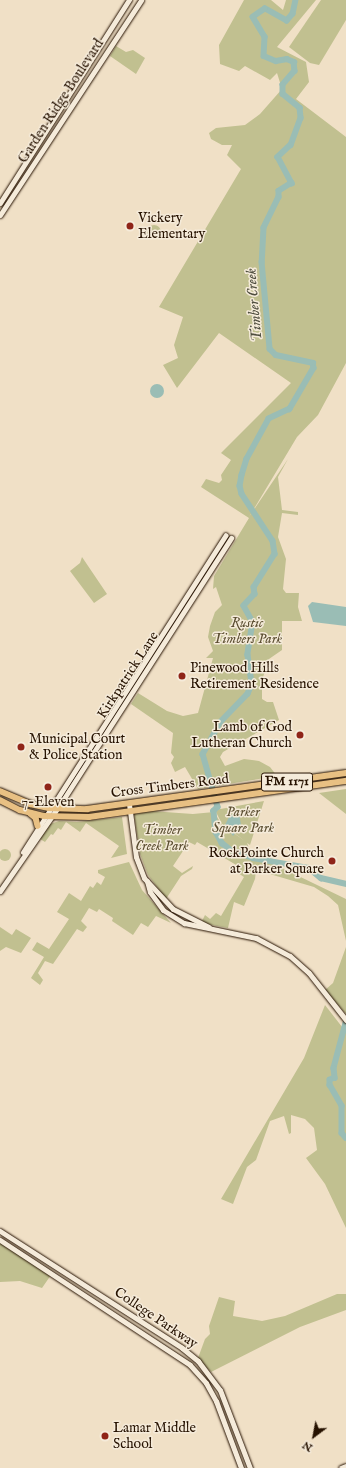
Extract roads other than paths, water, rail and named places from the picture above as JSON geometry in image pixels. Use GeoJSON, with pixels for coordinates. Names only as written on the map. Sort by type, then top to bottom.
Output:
{"type":"FeatureCollection","features":[{"type":"Feature","properties":{"kind":"main road","name":"Garden Ridge Boulevard"},"geometry":{"type":"LineString","coordinates":[[0,203],[129,0]]}},
{"type":"Feature","properties":{"kind":"main road","name":"Garden Ridge Boulevard"},"geometry":{"type":"LineString","coordinates":[[0,214],[7,208],[141,0]]}},
{"type":"Feature","properties":{"kind":"main road"},"geometry":{"type":"LineString","coordinates":[[0,203],[7,208]]}},
{"type":"Feature","properties":{"kind":"main road","name":"Kirkpatrick Lane"},"geometry":{"type":"LineString","coordinates":[[0,891],[48,816],[49,808],[226,535]]}},
{"type":"Feature","properties":{"kind":"main road","name":"Kirkpatrick Lane"},"geometry":{"type":"LineString","coordinates":[[18,865],[38,826],[56,809],[231,538]]}},
{"type":"Feature","properties":{"kind":"main road"},"geometry":{"type":"LineString","coordinates":[[82,757],[88,761]]}},
{"type":"Feature","properties":{"kind":"main road","name":"Cross Timbers Road"},"geometry":{"type":"LineString","coordinates":[[0,791],[30,804],[49,808],[87,809],[228,791],[346,773]]}},
{"type":"Feature","properties":{"kind":"main road"},"geometry":{"type":"LineString","coordinates":[[309,778],[310,786]]}},
{"type":"Feature","properties":{"kind":"main road","name":"Cross Timbers Road"},"geometry":{"type":"LineString","coordinates":[[0,800],[26,811],[48,816],[89,817],[346,781]]}},
{"type":"Feature","properties":{"kind":"main road"},"geometry":{"type":"LineString","coordinates":[[129,804],[136,857],[147,881],[150,892],[164,910],[192,926],[214,929],[259,939],[290,956],[309,973],[344,1019]]}},
{"type":"Feature","properties":{"kind":"main road"},"geometry":{"type":"LineString","coordinates":[[26,811],[36,818],[38,826]]}},
{"type":"Feature","properties":{"kind":"main road","name":"College Parkway"},"geometry":{"type":"LineString","coordinates":[[0,1232],[177,1344],[198,1361],[220,1390],[250,1468]]}},
{"type":"Feature","properties":{"kind":"main road","name":"College Parkway"},"geometry":{"type":"LineString","coordinates":[[0,1240],[190,1365],[206,1383],[216,1402],[241,1468]]}},
{"type":"Feature","properties":{"kind":"main road"},"geometry":{"type":"LineString","coordinates":[[22,1254],[26,1248]]}},
{"type":"Feature","properties":{"kind":"main road"},"geometry":{"type":"LineString","coordinates":[[341,1468],[346,1466]]}},
{"type":"Feature","properties":{"kind":"water"},"geometry":{"type":"Polygon","coordinates":[[[157,384],[162,386],[164,391],[162,396],[157,398],[152,396],[150,391],[152,386],[157,384]]]}},
{"type":"Feature","properties":{"kind":"water"},"geometry":{"type":"Polygon","coordinates":[[[312,602],[346,607],[346,626],[313,622],[308,606],[312,602]]]}},
{"type":"Feature","properties":{"kind":"water"},"geometry":{"type":"Polygon","coordinates":[[[239,813],[241,825],[233,836],[225,825],[230,815],[239,813]]]}},
{"type":"Feature","properties":{"kind":"waterway","name":"Timber Creek"},"geometry":{"type":"LineString","coordinates":[[296,0],[293,14],[287,21],[265,9],[253,17],[265,37],[264,56],[276,61],[287,59],[294,62],[295,71],[283,85],[283,94],[300,108],[301,118],[291,145],[278,157],[292,183],[279,191],[279,197],[264,228],[262,262],[270,349],[276,355],[313,363],[314,368],[290,409],[269,419],[247,459],[242,475],[240,486],[242,494],[273,541],[275,554],[254,587],[255,594],[244,606],[253,622],[248,655],[252,685],[248,694],[221,722],[203,754],[218,807],[214,811],[216,832],[222,843],[231,850],[253,858],[309,868],[321,878],[346,884]]}},
{"type":"Feature","properties":{"kind":"waterway","name":"Timber Creek"},"geometry":{"type":"LineString","coordinates":[[346,1023],[334,1068],[335,1078],[330,1080],[330,1085],[342,1106],[342,1133],[346,1138]]}},
{"type":"Feature","properties":{"kind":"place","name":"Vickery Elementary"},"geometry":{"type":"Point","coordinates":[130,226]}},
{"type":"Feature","properties":{"kind":"place","name":"Pinewood Hills Retirement Residence"},"geometry":{"type":"Point","coordinates":[182,676]}},
{"type":"Feature","properties":{"kind":"place","name":"Lamb of God Lutheran Church"},"geometry":{"type":"Point","coordinates":[300,735]}},
{"type":"Feature","properties":{"kind":"place","name":"Municipal Court & Police Station"},"geometry":{"type":"Point","coordinates":[21,747]}},
{"type":"Feature","properties":{"kind":"place","name":"7-Eleven"},"geometry":{"type":"Point","coordinates":[48,787]}},
{"type":"Feature","properties":{"kind":"place","name":"RockPointe Church at Parker Square"},"geometry":{"type":"Point","coordinates":[332,861]}},
{"type":"Feature","properties":{"kind":"place","name":"Lamar Middle School"},"geometry":{"type":"Point","coordinates":[105,1436]}},
{"type":"Feature","properties":{"kind":"park label","name":"Rustic Timbers Park"},"geometry":{"type":"Point","coordinates":[247,632]}},
{"type":"Feature","properties":{"kind":"park label","name":"Parker Square Park"},"geometry":{"type":"Point","coordinates":[243,820]}},
{"type":"Feature","properties":{"kind":"park label","name":"Timber Creek Park"},"geometry":{"type":"Point","coordinates":[162,838]}}]}
